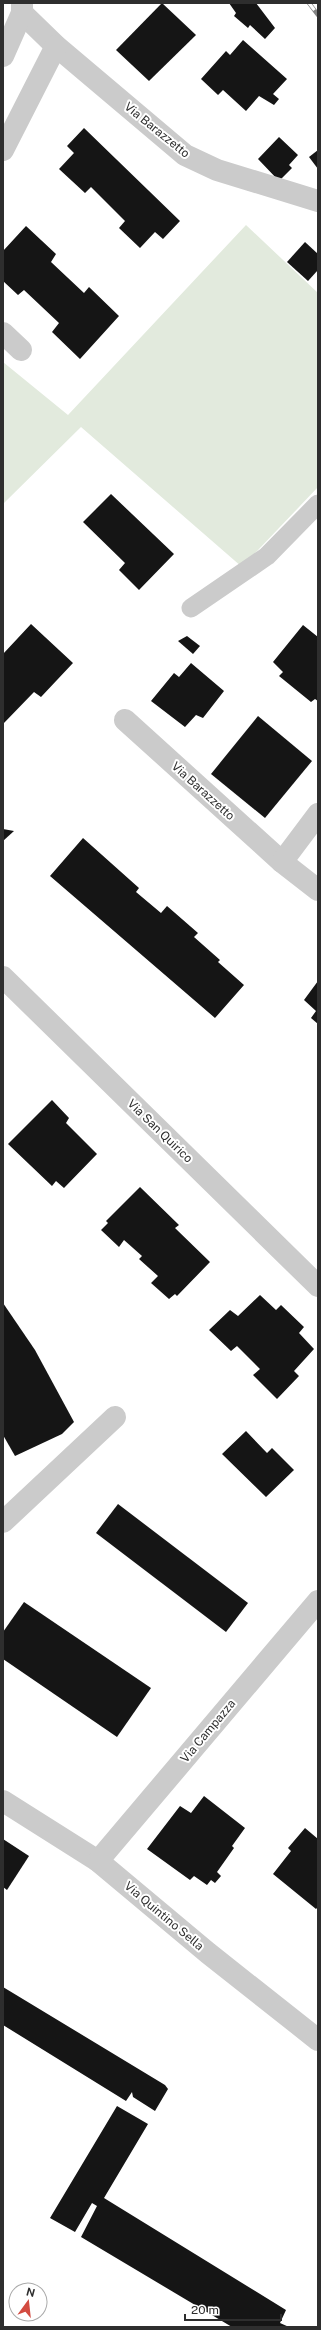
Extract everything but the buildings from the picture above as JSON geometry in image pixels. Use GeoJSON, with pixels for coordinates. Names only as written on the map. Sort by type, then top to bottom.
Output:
{"type":"FeatureCollection","features":[{"type":"Feature","properties":{"kind":"street","name":"Via Barazzetto"},"geometry":{"type":"LineString","coordinates":[[3,56],[22,8],[56,46],[185,155],[217,170],[318,201]]}},
{"type":"Feature","properties":{"kind":"street"},"geometry":{"type":"LineString","coordinates":[[3,150],[56,46]]}},
{"type":"Feature","properties":{"kind":"street"},"geometry":{"type":"LineString","coordinates":[[3,333],[21,350]]}},
{"type":"Feature","properties":{"kind":"street","name":"Via Barazzetto"},"geometry":{"type":"LineString","coordinates":[[125,720],[282,862],[318,890]]}},
{"type":"Feature","properties":{"kind":"street"},"geometry":{"type":"LineString","coordinates":[[282,862],[318,814]]}},
{"type":"Feature","properties":{"kind":"street","name":"Via San Quirico"},"geometry":{"type":"LineString","coordinates":[[3,977],[318,1286]]}},
{"type":"Feature","properties":{"kind":"street"},"geometry":{"type":"LineString","coordinates":[[3,1522],[115,1417]]}},
{"type":"Feature","properties":{"kind":"street","name":"Via Campazza"},"geometry":{"type":"LineString","coordinates":[[98,1861],[318,1601]]}},
{"type":"Feature","properties":{"kind":"street","name":"Via Quintino Sella"},"geometry":{"type":"LineString","coordinates":[[3,1801],[98,1861],[208,1953],[318,2040]]}},
{"type":"Feature","properties":{"kind":"lane"},"geometry":{"type":"LineString","coordinates":[[191,608],[267,556],[318,504]]}},
{"type":"Feature","properties":{"kind":"shaded area"},"geometry":{"type":"Polygon","coordinates":[[[246,225],[318,293],[318,487],[242,567],[81,427],[3,504],[3,362],[68,415],[246,225]]]}},
{"type":"Feature","properties":{"kind":"railway"},"geometry":{"type":"LineString","coordinates":[[309,3],[318,15]]}}]}
